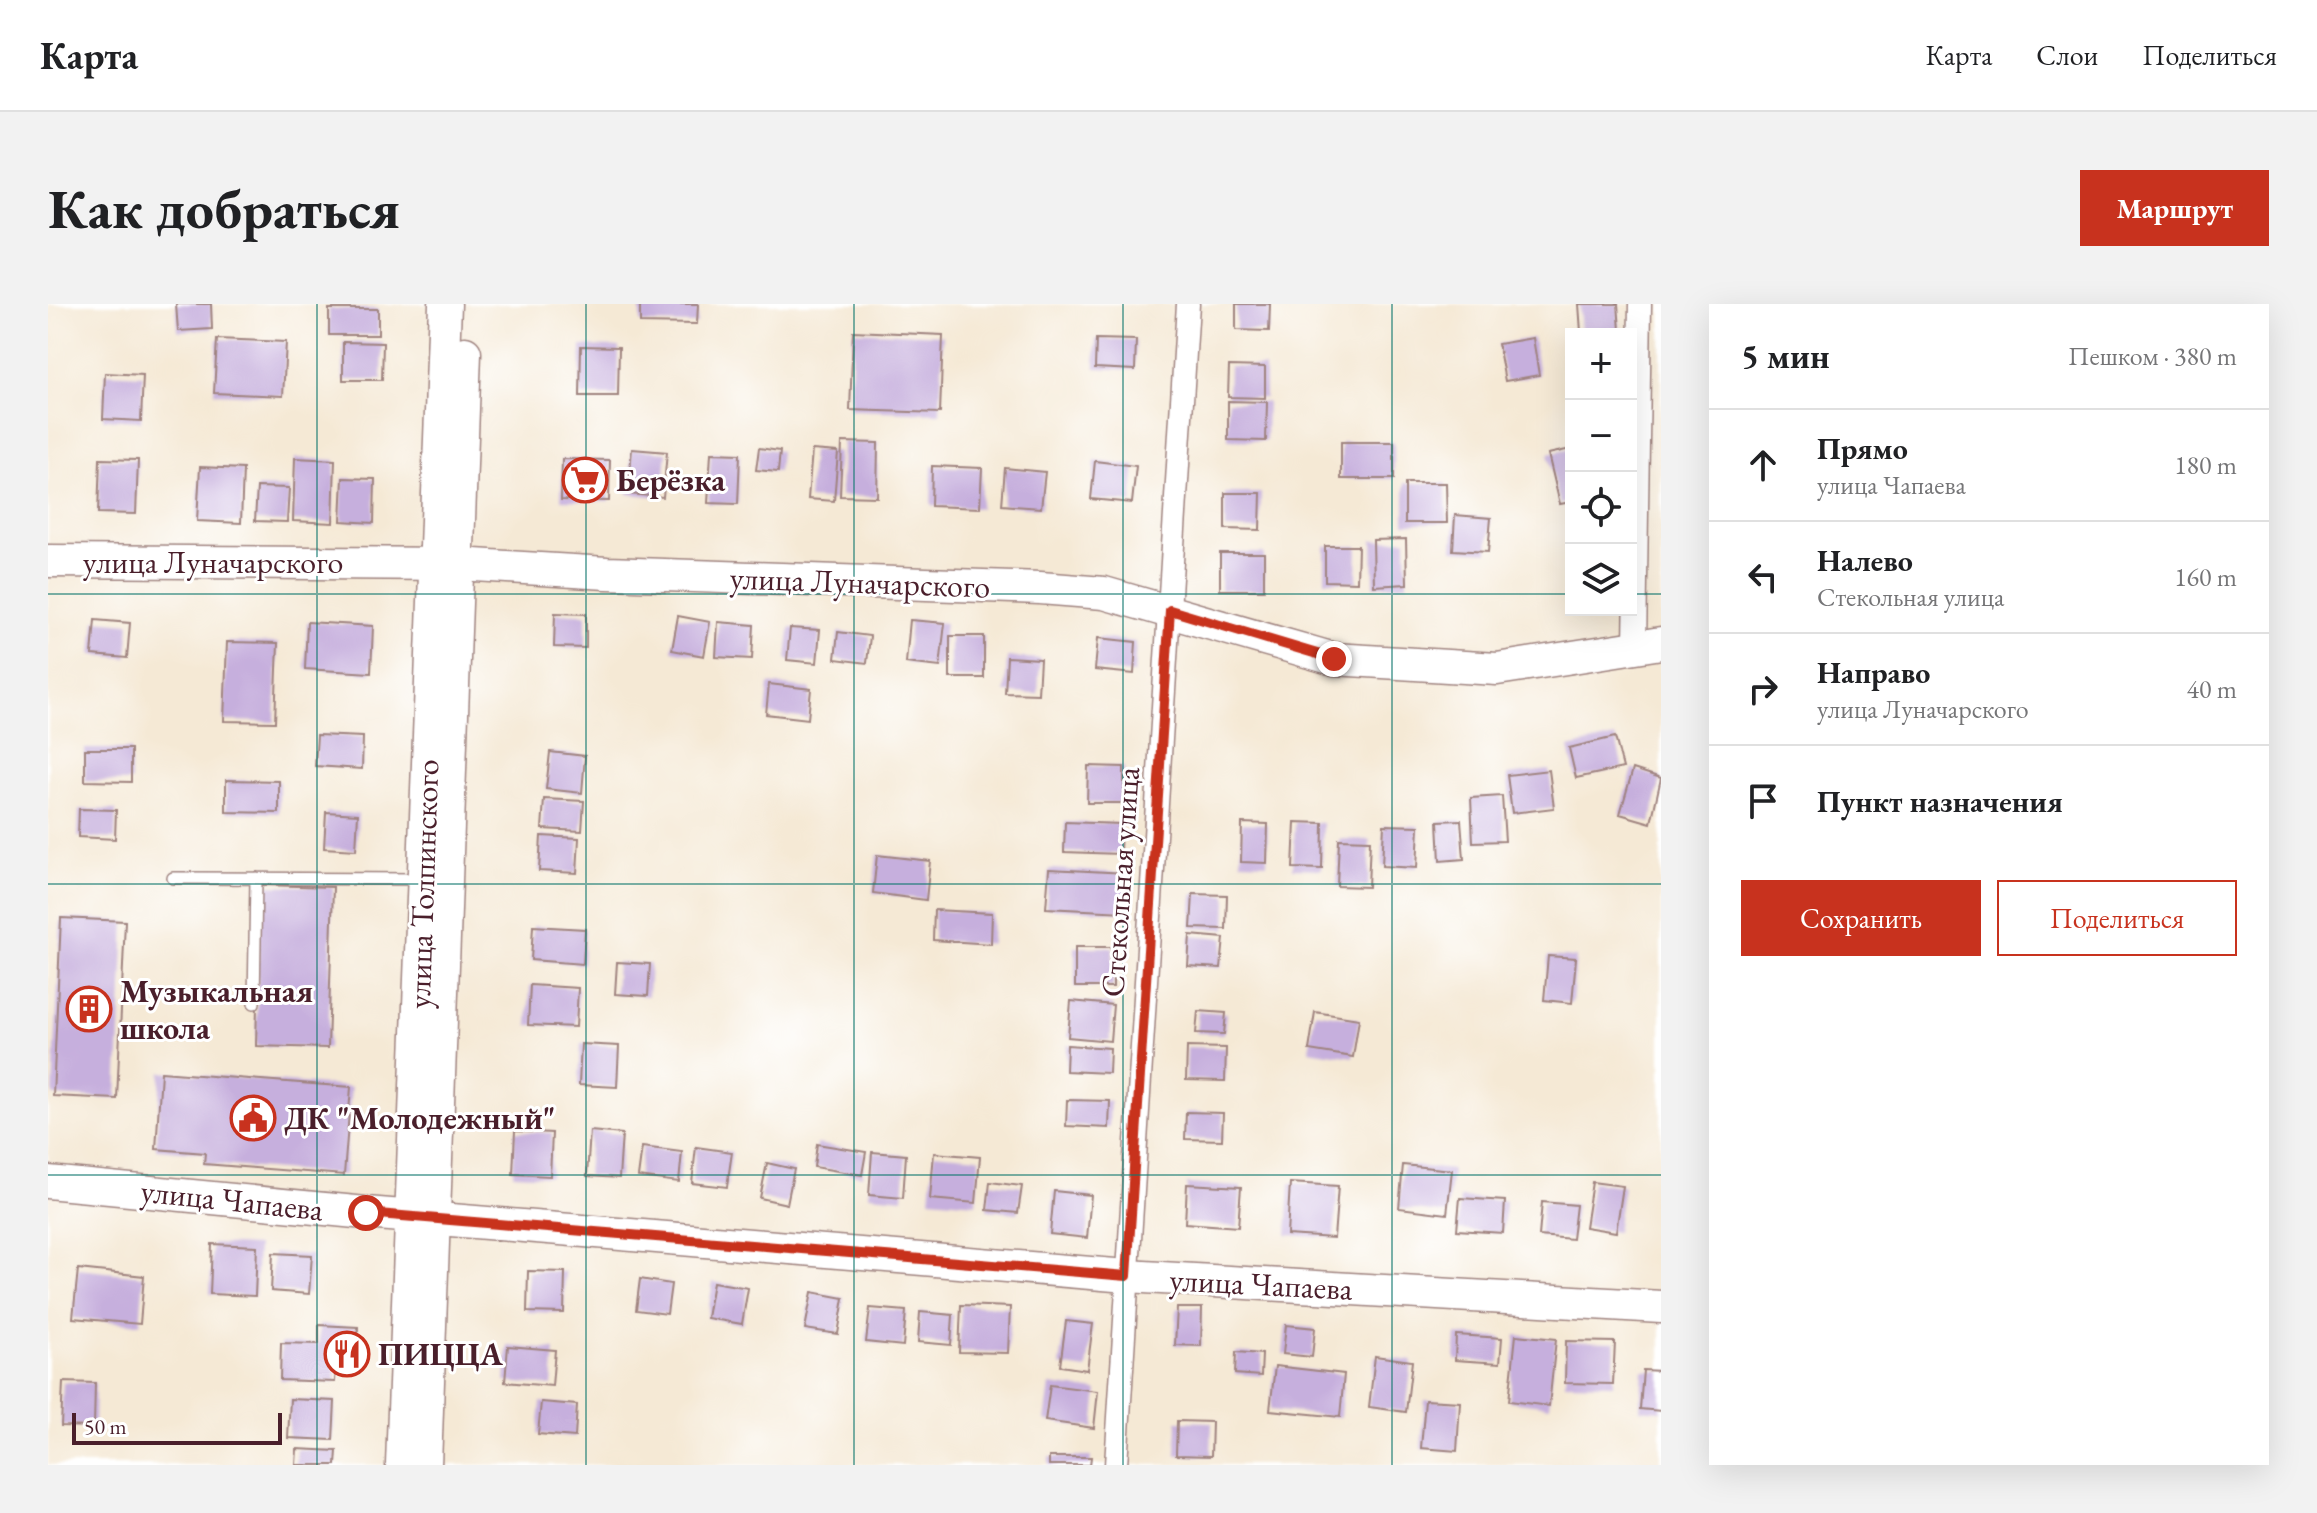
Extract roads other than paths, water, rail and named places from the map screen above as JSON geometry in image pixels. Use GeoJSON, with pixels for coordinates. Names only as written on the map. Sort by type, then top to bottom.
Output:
{"type":"FeatureCollection","features":[{"type":"Feature","properties":{"kind":"main road","name":"улица Толпинского"},"geometry":{"type":"LineString","coordinates":[[402,1465],[422,1218],[447,564],[445,304]]}},
{"type":"Feature","properties":{"kind":"main road","name":"улица Толпинского"},"geometry":{"type":"LineString","coordinates":[[425,1465],[422,1218],[424,879],[467,304]]}},
{"type":"Feature","properties":{"kind":"main road","name":"улица Луначарского"},"geometry":{"type":"LineString","coordinates":[[48,561],[447,564],[607,573],[1040,588],[1104,593],[1334,659],[1497,669],[1648,645]]}},
{"type":"Feature","properties":{"kind":"main road","name":"улица Чапаева"},"geometry":{"type":"LineString","coordinates":[[48,1182],[422,1218],[1127,1276],[1661,1307]]}},
{"type":"Feature","properties":{"kind":"street","name":"Стекольная улица"},"geometry":{"type":"LineString","coordinates":[[1116,1465],[1188,304]]}},
{"type":"Feature","properties":{"kind":"street"},"geometry":{"type":"LineString","coordinates":[[1640,304],[1648,645]]}},
{"type":"Feature","properties":{"kind":"lane"},"geometry":{"type":"LineString","coordinates":[[173,878],[424,879]]}},
{"type":"Feature","properties":{"kind":"lane"},"geometry":{"type":"LineString","coordinates":[[254,1003],[256,878]]}},
{"type":"Feature","properties":{"kind":"place","name":"Берёзка"},"geometry":{"type":"Point","coordinates":[585,480]}},
{"type":"Feature","properties":{"kind":"place","name":"Музыкальная школа"},"geometry":{"type":"Point","coordinates":[89,1009]}},
{"type":"Feature","properties":{"kind":"place","name":"ДК \"Молодежный\""},"geometry":{"type":"Point","coordinates":[253,1118]}},
{"type":"Feature","properties":{"kind":"place","name":"ПИЦЦА"},"geometry":{"type":"Point","coordinates":[347,1354]}}]}
